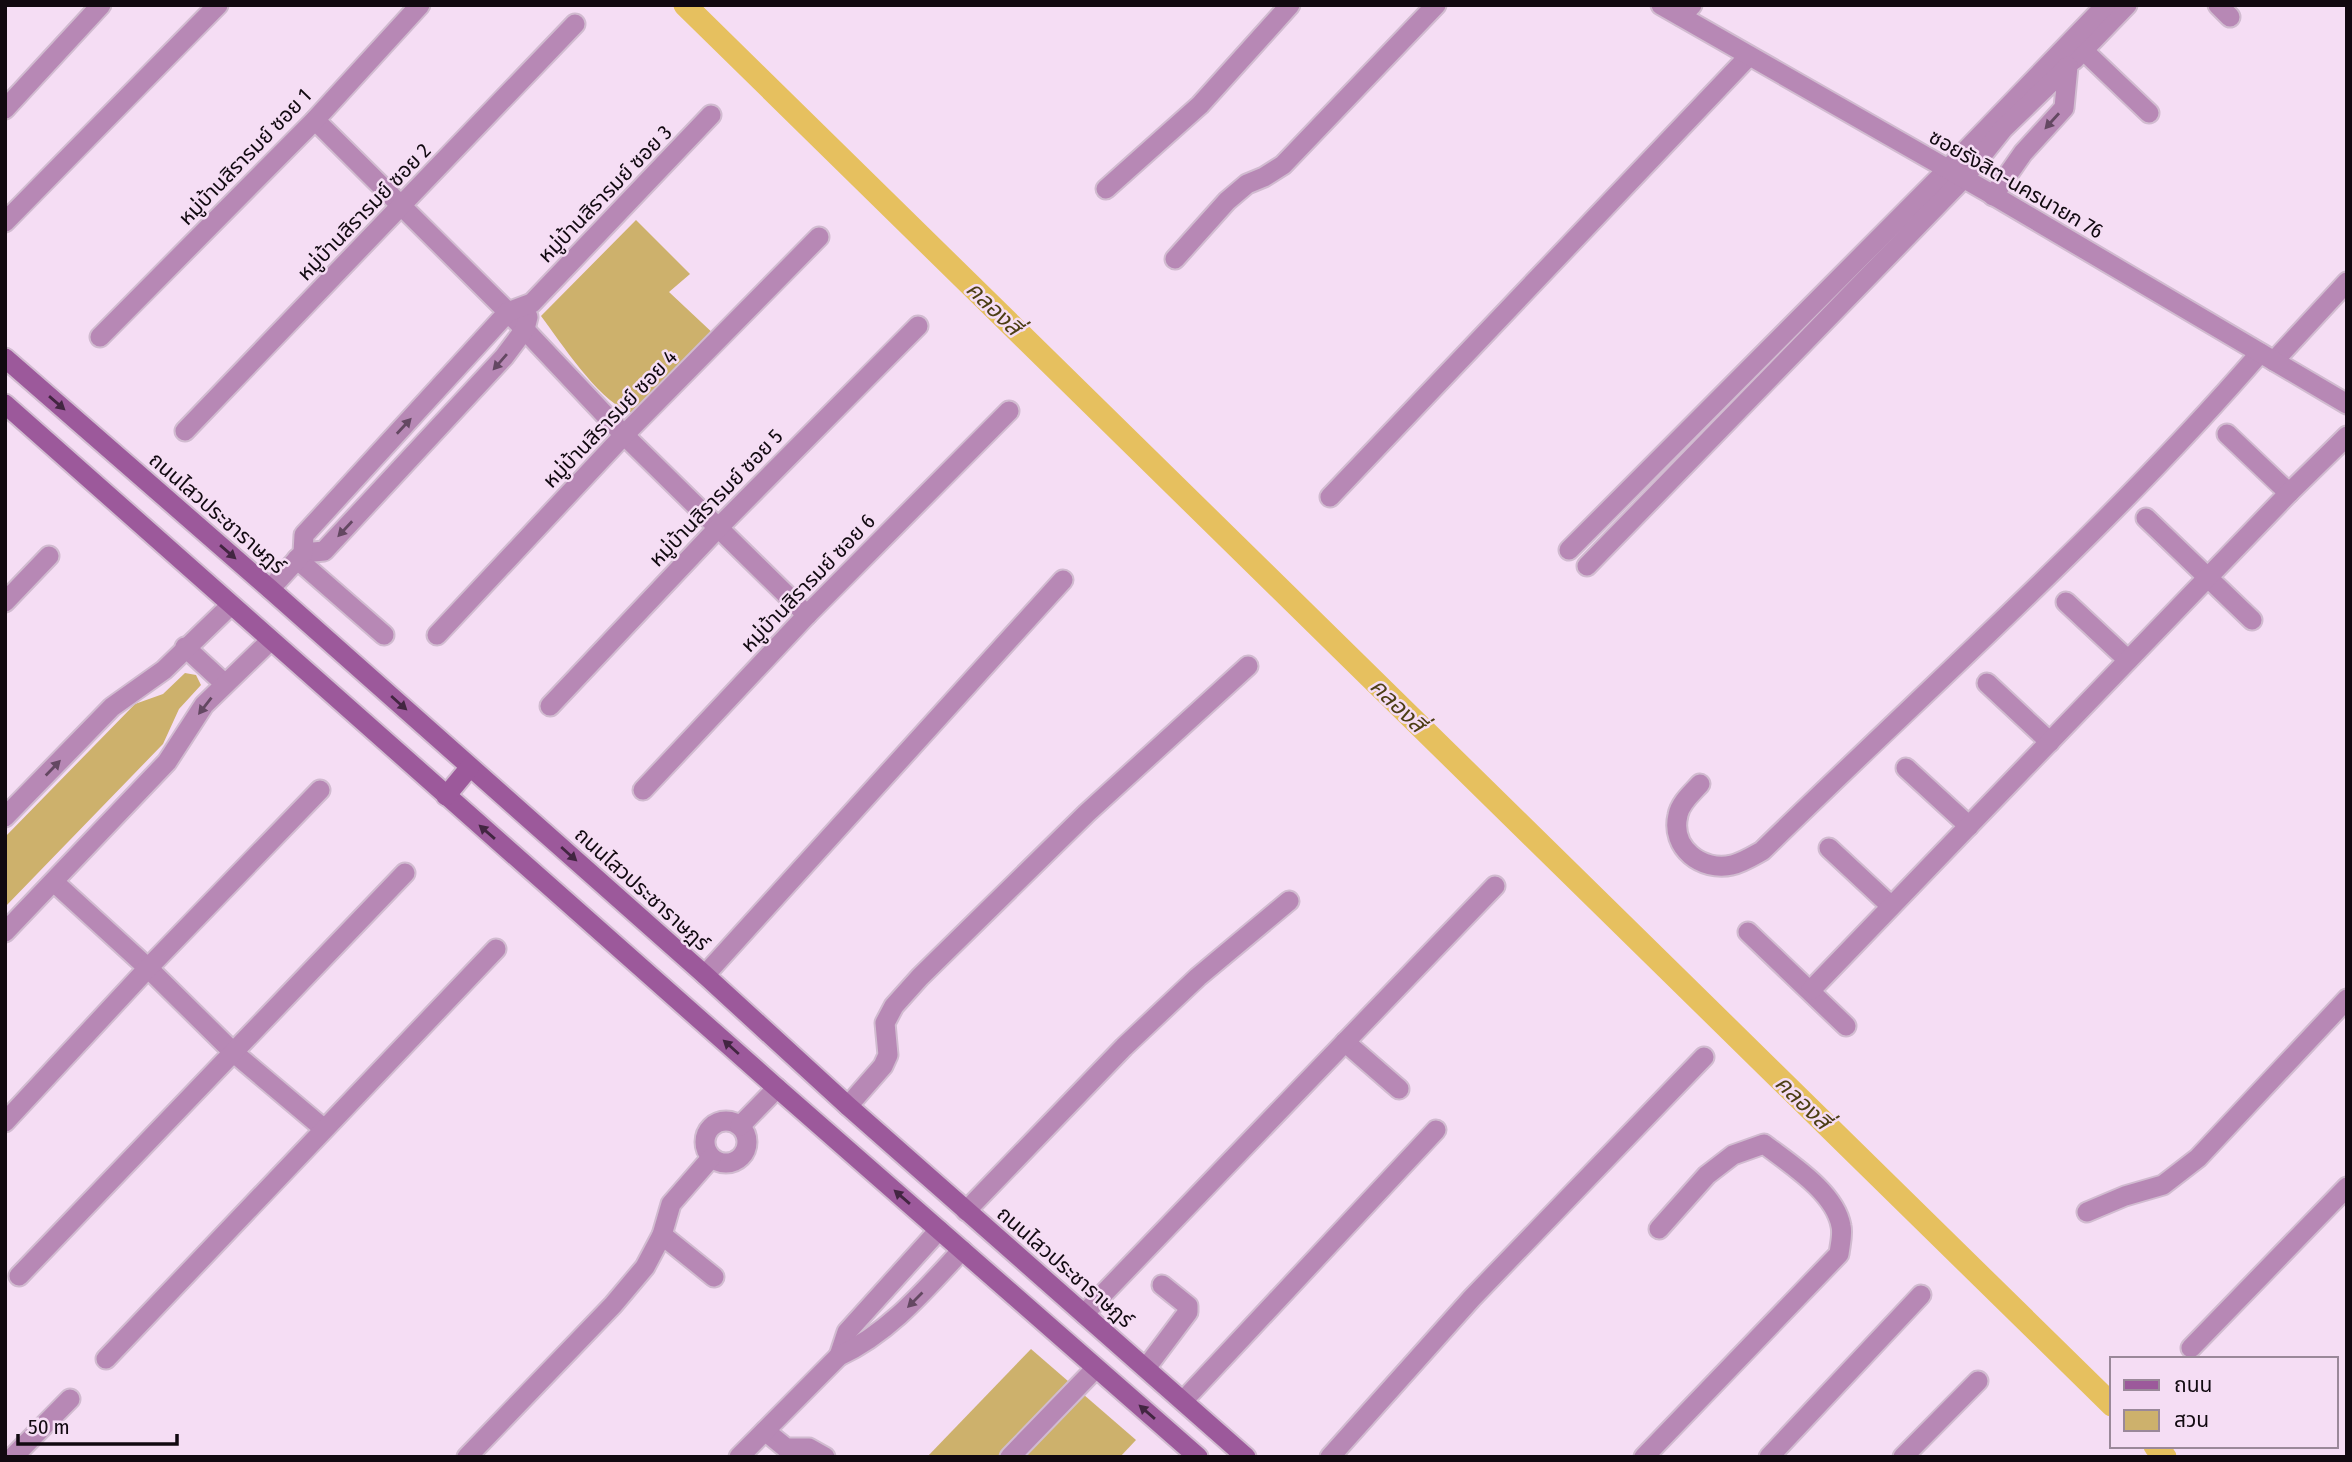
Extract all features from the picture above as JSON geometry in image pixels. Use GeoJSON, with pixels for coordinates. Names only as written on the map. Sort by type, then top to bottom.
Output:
{"type":"FeatureCollection","features":[{"type":"Feature","properties":{"kind":"main road","name":"ถนนไสวประชาราษฎร์"},"geometry":{"type":"LineString","coordinates":[[5,358],[270,589],[705,975],[848,1106],[1246,1457]]}},
{"type":"Feature","properties":{"kind":"main road"},"geometry":{"type":"LineString","coordinates":[[5,404],[1198,1457]]}},
{"type":"Feature","properties":{"kind":"main road"},"geometry":{"type":"LineString","coordinates":[[446,796],[470,767]]}},
{"type":"Feature","properties":{"kind":"street"},"geometry":{"type":"LineString","coordinates":[[5,109],[101,5]]}},
{"type":"Feature","properties":{"kind":"street"},"geometry":{"type":"LineString","coordinates":[[5,222],[218,5]]}},
{"type":"Feature","properties":{"kind":"street","name":"หมู่บ้านสิรารมย์ ซอย 1"},"geometry":{"type":"LineString","coordinates":[[100,337],[315,120],[420,5]]}},
{"type":"Feature","properties":{"kind":"street"},"geometry":{"type":"LineString","coordinates":[[1106,189],[1200,105],[1290,5]]}},
{"type":"Feature","properties":{"kind":"street"},"geometry":{"type":"LineString","coordinates":[[1175,259],[1227,201],[1247,184],[1283,165],[1436,5]]}},
{"type":"Feature","properties":{"kind":"street","name":"ซอยรังสิต-นครนายก 76"},"geometry":{"type":"LineString","coordinates":[[1661,5],[1686,11],[1749,56],[2347,404]]}},
{"type":"Feature","properties":{"kind":"street"},"geometry":{"type":"LineString","coordinates":[[1587,566],[1955,174],[2106,5]]}},
{"type":"Feature","properties":{"kind":"street"},"geometry":{"type":"LineString","coordinates":[[1569,550],[2068,66],[2127,5]]}},
{"type":"Feature","properties":{"kind":"street","name":"หมู่บ้านสิรารมย์ ซอย 2"},"geometry":{"type":"LineString","coordinates":[[185,431],[575,24]]}},
{"type":"Feature","properties":{"kind":"street"},"geometry":{"type":"LineString","coordinates":[[2082,50],[2149,113]]}},
{"type":"Feature","properties":{"kind":"street"},"geometry":{"type":"LineString","coordinates":[[1330,497],[1749,56]]}},
{"type":"Feature","properties":{"kind":"street"},"geometry":{"type":"LineString","coordinates":[[1993,196],[2023,153],[2064,108],[2068,66]]}},
{"type":"Feature","properties":{"kind":"street","name":"หมู่บ้านสิรารมย์ ซอย 3"},"geometry":{"type":"LineString","coordinates":[[532,303],[711,115]]}},
{"type":"Feature","properties":{"kind":"street"},"geometry":{"type":"LineString","coordinates":[[315,120],[525,329],[624,435],[807,615]]}},
{"type":"Feature","properties":{"kind":"street","name":"หมู่บ้านสิรารมย์ ซอย 4"},"geometry":{"type":"LineString","coordinates":[[437,635],[624,435],[820,237]]}},
{"type":"Feature","properties":{"kind":"street"},"geometry":{"type":"LineString","coordinates":[[1700,784],[1682,804],[1677,816],[1681,841],[1691,856],[1702,863],[1717,867],[1734,865],[1762,851],[1938,680],[1982,643],[2199,423],[2347,282]]}},
{"type":"Feature","properties":{"kind":"street"},"geometry":{"type":"LineString","coordinates":[[270,589],[300,556],[304,535],[508,312],[532,303]]}},
{"type":"Feature","properties":{"kind":"street"},"geometry":{"type":"LineString","coordinates":[[300,556],[324,551],[504,357],[525,329],[532,303]]}},
{"type":"Feature","properties":{"kind":"street","name":"หมู่บ้านสิรารมย์ ซอย 5"},"geometry":{"type":"LineString","coordinates":[[550,706],[718,528],[918,326]]}},
{"type":"Feature","properties":{"kind":"street"},"geometry":{"type":"LineString","coordinates":[[434,393],[453,412]]}},
{"type":"Feature","properties":{"kind":"street","name":"หมู่บ้านสิรารมย์ ซอย 6"},"geometry":{"type":"LineString","coordinates":[[643,790],[807,615],[1009,411]]}},
{"type":"Feature","properties":{"kind":"street"},"geometry":{"type":"LineString","coordinates":[[2227,435],[2289,493]]}},
{"type":"Feature","properties":{"kind":"street"},"geometry":{"type":"LineString","coordinates":[[1811,990],[2347,436]]}},
{"type":"Feature","properties":{"kind":"street"},"geometry":{"type":"LineString","coordinates":[[369,464],[390,481]]}},
{"type":"Feature","properties":{"kind":"street"},"geometry":{"type":"LineString","coordinates":[[2146,519],[2252,620]]}},
{"type":"Feature","properties":{"kind":"street"},"geometry":{"type":"LineString","coordinates":[[5,602],[49,556]]}},
{"type":"Feature","properties":{"kind":"street"},"geometry":{"type":"LineString","coordinates":[[300,556],[384,635]]}},
{"type":"Feature","properties":{"kind":"street"},"geometry":{"type":"LineString","coordinates":[[705,975],[1063,580]]}},
{"type":"Feature","properties":{"kind":"street"},"geometry":{"type":"LineString","coordinates":[[2066,602],[2128,660]]}},
{"type":"Feature","properties":{"kind":"street"},"geometry":{"type":"LineString","coordinates":[[5,817],[112,707],[164,670],[231,605]]}},
{"type":"Feature","properties":{"kind":"street"},"geometry":{"type":"LineString","coordinates":[[5,932],[167,762],[204,705],[271,640]]}},
{"type":"Feature","properties":{"kind":"street"},"geometry":{"type":"LineString","coordinates":[[186,647],[225,684]]}},
{"type":"Feature","properties":{"kind":"street"},"geometry":{"type":"LineString","coordinates":[[848,1106],[883,1066],[888,1055],[885,1023],[894,1006],[920,977],[1087,813],[1248,666]]}},
{"type":"Feature","properties":{"kind":"street"},"geometry":{"type":"LineString","coordinates":[[1987,683],[2050,742]]}},
{"type":"Feature","properties":{"kind":"street"},"geometry":{"type":"LineString","coordinates":[[1906,768],[1969,826]]}},
{"type":"Feature","properties":{"kind":"street"},"geometry":{"type":"LineString","coordinates":[[5,1122],[148,968],[320,790]]}},
{"type":"Feature","properties":{"kind":"street"},"geometry":{"type":"LineString","coordinates":[[1829,848],[1891,906]]}},
{"type":"Feature","properties":{"kind":"street"},"geometry":{"type":"LineString","coordinates":[[19,1276],[405,873]]}},
{"type":"Feature","properties":{"kind":"street"},"geometry":{"type":"LineString","coordinates":[[54,882],[148,968],[233,1052],[323,1128]]}},
{"type":"Feature","properties":{"kind":"street"},"geometry":{"type":"LineString","coordinates":[[1084,1314],[1494,886]]}},
{"type":"Feature","properties":{"kind":"street"},"geometry":{"type":"LineString","coordinates":[[967,1211],[1124,1047],[1198,977],[1289,901]]}},
{"type":"Feature","properties":{"kind":"street"},"geometry":{"type":"LineString","coordinates":[[1748,932],[1846,1026]]}},
{"type":"Feature","properties":{"kind":"street"},"geometry":{"type":"LineString","coordinates":[[106,1359],[496,949]]}},
{"type":"Feature","properties":{"kind":"street"},"geometry":{"type":"LineString","coordinates":[[2087,1212],[2125,1196],[2163,1185],[2179,1174],[2198,1158],[2347,999]]}},
{"type":"Feature","properties":{"kind":"street"},"geometry":{"type":"LineString","coordinates":[[1345,1042],[1399,1089]]}},
{"type":"Feature","properties":{"kind":"street"},"geometry":{"type":"LineString","coordinates":[[1330,1457],[1472,1298],[1704,1057]]}},
{"type":"Feature","properties":{"kind":"street"},"geometry":{"type":"LineString","coordinates":[[740,1126],[777,1088]]}},
{"type":"Feature","properties":{"kind":"street"},"geometry":{"type":"LineString","coordinates":[[725,1121],[740,1126],[747,1141],[741,1157],[726,1164],[711,1158],[704,1143],[710,1128],[725,1121]]}},
{"type":"Feature","properties":{"kind":"street"},"geometry":{"type":"LineString","coordinates":[[1183,1401],[1436,1130]]}},
{"type":"Feature","properties":{"kind":"street"},"geometry":{"type":"LineString","coordinates":[[1644,1457],[1839,1254],[1842,1228],[1835,1206],[1800,1171],[1763,1144],[1732,1155],[1707,1175],[1660,1229]]}},
{"type":"Feature","properties":{"kind":"street"},"geometry":{"type":"LineString","coordinates":[[467,1457],[613,1305],[645,1267],[662,1235],[671,1203],[711,1158]]}},
{"type":"Feature","properties":{"kind":"street"},"geometry":{"type":"LineString","coordinates":[[2191,1348],[2347,1187]]}},
{"type":"Feature","properties":{"kind":"street"},"geometry":{"type":"LineString","coordinates":[[839,1356],[847,1332],[939,1230]]}},
{"type":"Feature","properties":{"kind":"street"},"geometry":{"type":"LineString","coordinates":[[662,1235],[714,1277]]}},
{"type":"Feature","properties":{"kind":"street"},"geometry":{"type":"LineString","coordinates":[[739,1457],[839,1356],[859,1346],[896,1319],[962,1250]]}},
{"type":"Feature","properties":{"kind":"street"},"geometry":{"type":"LineString","coordinates":[[1146,1368],[1188,1312],[1188,1306],[1162,1285]]}},
{"type":"Feature","properties":{"kind":"street"},"geometry":{"type":"LineString","coordinates":[[1769,1457],[1922,1295]]}},
{"type":"Feature","properties":{"kind":"street"},"geometry":{"type":"LineString","coordinates":[[1010,1457],[1096,1368]]}},
{"type":"Feature","properties":{"kind":"street"},"geometry":{"type":"LineString","coordinates":[[1903,1457],[1978,1381]]}},
{"type":"Feature","properties":{"kind":"street"},"geometry":{"type":"LineString","coordinates":[[13,1457],[70,1399]]}},
{"type":"Feature","properties":{"kind":"street"},"geometry":{"type":"LineString","coordinates":[[765,1431],[786,1448],[809,1448],[825,1457]]}},
{"type":"Feature","properties":{"kind":"green space"},"geometry":{"type":"Polygon","coordinates":[[[636,220],[690,274],[669,292],[717,337],[649,412],[635,413],[615,404],[603,394],[569,355],[541,316],[636,220]]]}},
{"type":"Feature","properties":{"kind":"green space"},"geometry":{"type":"Polygon","coordinates":[[[185,673],[196,675],[201,685],[179,709],[163,744],[5,907],[5,837],[135,704],[163,694],[185,673]]]}},
{"type":"Feature","properties":{"kind":"green space"},"geometry":{"type":"Polygon","coordinates":[[[1031,1349],[1136,1440],[1120,1457],[927,1457],[1031,1349]]]}},
{"type":"Feature","properties":{"kind":"waterway","name":"คลองสี่"},"geometry":{"type":"LineString","coordinates":[[685,5],[2110,1403]]}},
{"type":"Feature","properties":{"kind":"waterway","name":"คลองสี่"},"geometry":{"type":"LineString","coordinates":[[2157,1448],[2165,1457]]}}]}
